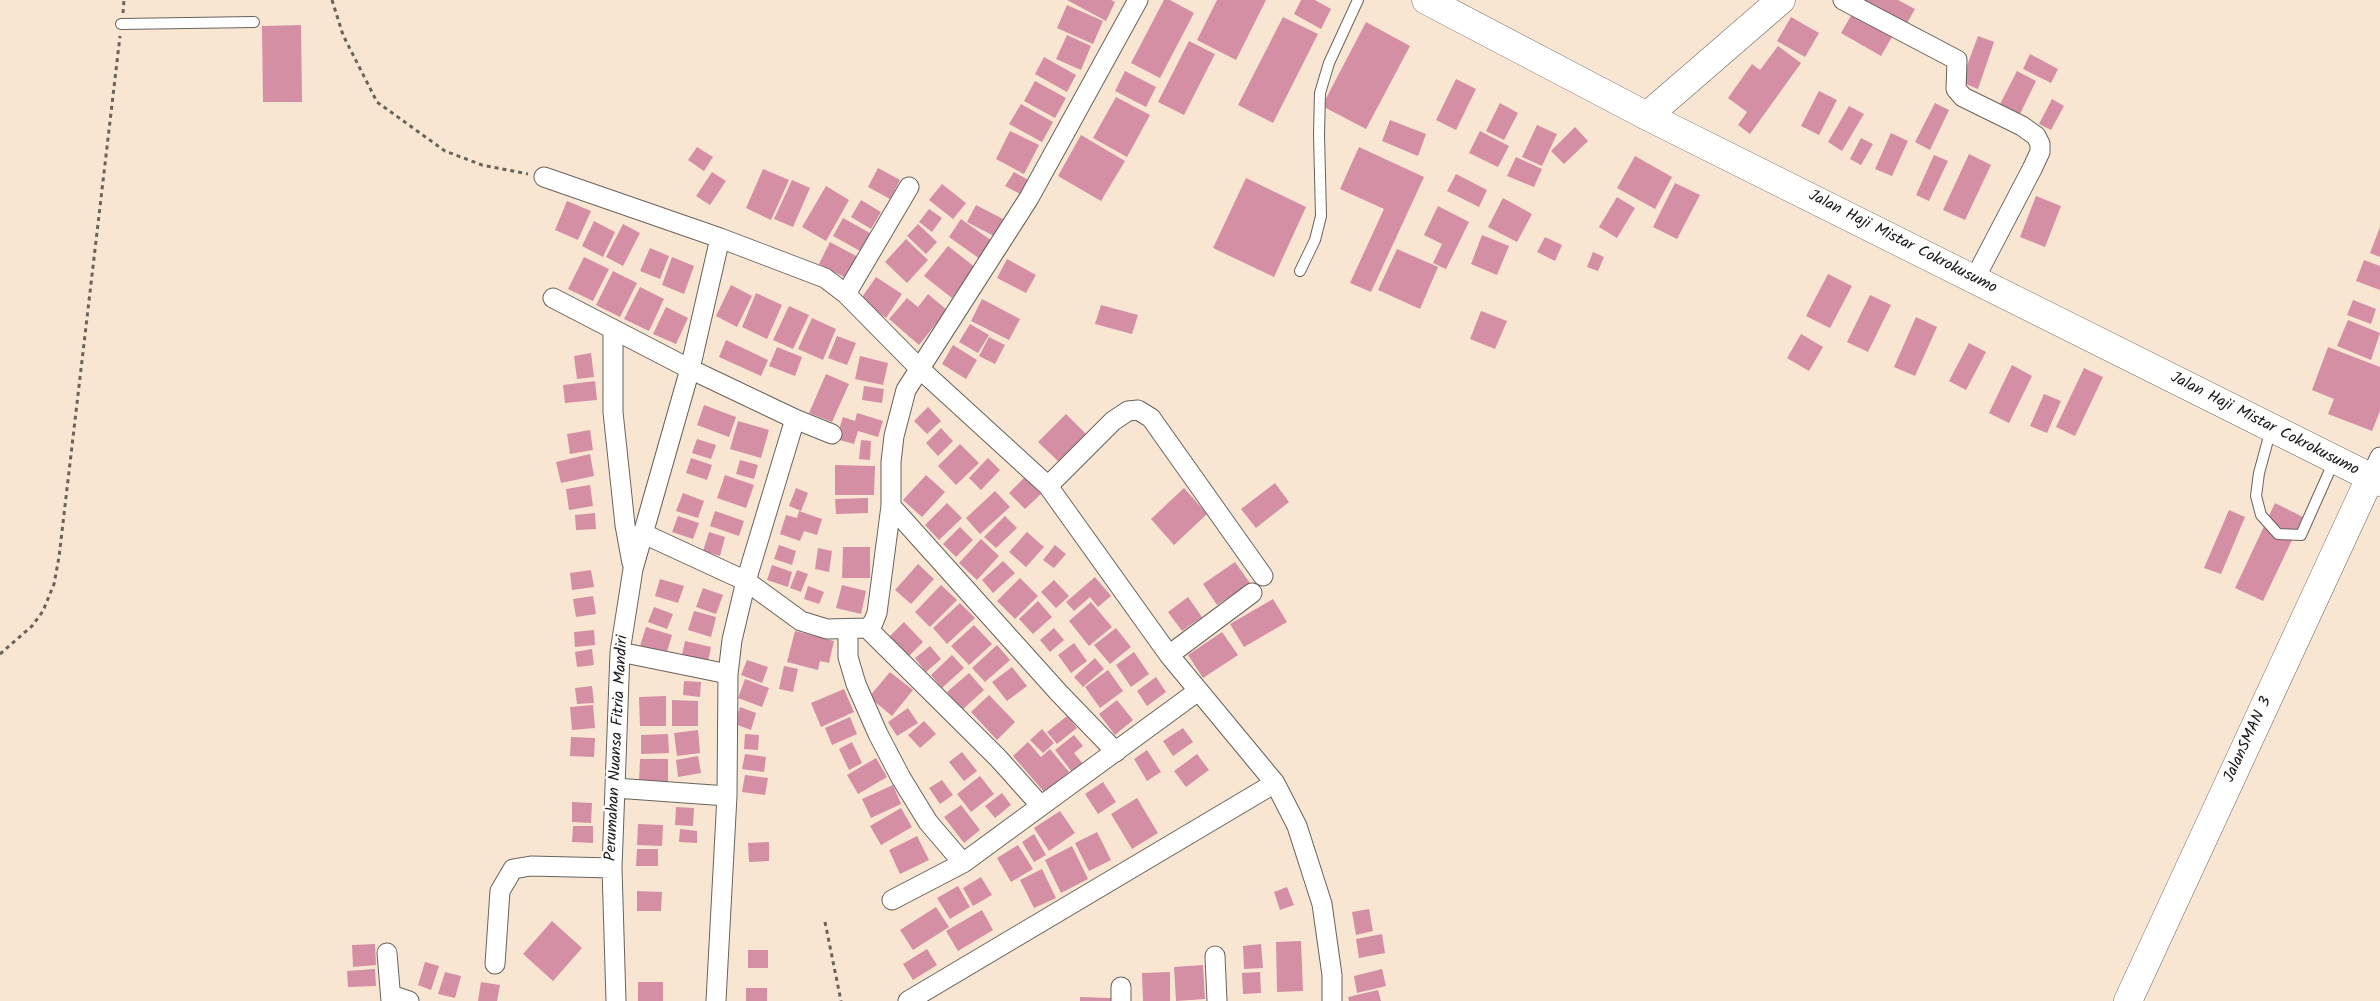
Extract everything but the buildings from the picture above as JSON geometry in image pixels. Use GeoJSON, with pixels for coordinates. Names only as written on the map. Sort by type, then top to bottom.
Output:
{"type":"FeatureCollection","features":[{"type":"Feature","properties":{"kind":"main road","name":"Jalan Haji Mistar Cokrokusumo"},"geometry":{"type":"LineString","coordinates":[[1426,0],[1647,116],[2271,429],[2335,460],[2377,472]]}},
{"type":"Feature","properties":{"kind":"main road"},"geometry":{"type":"LineString","coordinates":[[1647,116],[1781,0]]}},
{"type":"Feature","properties":{"kind":"main road","name":"JalanSMAN 3"},"geometry":{"type":"LineString","coordinates":[[2128,1001],[2377,472]]}},
{"type":"Feature","properties":{"kind":"street"},"geometry":{"type":"LineString","coordinates":[[642,533],[746,581],[778,607],[800,621],[827,628],[848,629],[867,628],[873,623],[877,613],[891,506],[891,462],[894,436],[906,390],[1029,198],[1138,0]]}},
{"type":"Feature","properties":{"kind":"street"},"geometry":{"type":"LineString","coordinates":[[1844,0],[1957,60],[1956,89],[1963,96],[2022,126],[2036,136],[2040,144],[2040,152],[1974,280]]}},
{"type":"Feature","properties":{"kind":"street"},"geometry":{"type":"LineString","coordinates":[[544,177],[720,238],[814,272],[825,278],[846,294],[920,369],[1048,486],[1169,655],[1275,783],[1297,826],[1322,904],[1332,975],[1332,1001]]}},
{"type":"Feature","properties":{"kind":"street"},"geometry":{"type":"LineString","coordinates":[[846,294],[909,187]]}},
{"type":"Feature","properties":{"kind":"street","name":"Perumahan Nuansa Fitria Mandiri"},"geometry":{"type":"LineString","coordinates":[[616,1001],[612,868],[620,652],[633,569],[690,369],[720,238]]}},
{"type":"Feature","properties":{"kind":"street"},"geometry":{"type":"LineString","coordinates":[[553,298],[690,369],[795,419],[832,434]]}},
{"type":"Feature","properties":{"kind":"street"},"geometry":{"type":"LineString","coordinates":[[613,328],[613,412],[624,525],[633,569]]}},
{"type":"Feature","properties":{"kind":"street"},"geometry":{"type":"LineString","coordinates":[[1048,486],[1113,421],[1128,411],[1138,410],[1151,418],[1263,576]]}},
{"type":"Feature","properties":{"kind":"street"},"geometry":{"type":"LineString","coordinates":[[716,1001],[727,796],[728,674],[732,640],[746,581],[795,419]]}},
{"type":"Feature","properties":{"kind":"street"},"geometry":{"type":"LineString","coordinates":[[891,506],[1059,693],[1116,752]]}},
{"type":"Feature","properties":{"kind":"street"},"geometry":{"type":"LineString","coordinates":[[1169,655],[1252,593]]}},
{"type":"Feature","properties":{"kind":"street"},"geometry":{"type":"LineString","coordinates":[[867,628],[998,758],[1041,806]]}},
{"type":"Feature","properties":{"kind":"street"},"geometry":{"type":"LineString","coordinates":[[848,629],[848,657],[850,666],[878,734],[901,778],[928,822],[963,863]]}},
{"type":"Feature","properties":{"kind":"street"},"geometry":{"type":"LineString","coordinates":[[620,652],[728,674]]}},
{"type":"Feature","properties":{"kind":"street"},"geometry":{"type":"LineString","coordinates":[[892,900],[963,863],[1198,692]]}},
{"type":"Feature","properties":{"kind":"street"},"geometry":{"type":"LineString","coordinates":[[908,1001],[1275,783]]}},
{"type":"Feature","properties":{"kind":"street"},"geometry":{"type":"LineString","coordinates":[[615,788],[727,796]]}},
{"type":"Feature","properties":{"kind":"street"},"geometry":{"type":"LineString","coordinates":[[495,964],[500,891],[513,869],[531,866],[612,868]]}},
{"type":"Feature","properties":{"kind":"street"},"geometry":{"type":"LineString","coordinates":[[387,953],[391,998],[409,1001]]}},
{"type":"Feature","properties":{"kind":"street"},"geometry":{"type":"LineString","coordinates":[[1215,956],[1216,1001]]}},
{"type":"Feature","properties":{"kind":"lane"},"geometry":{"type":"LineString","coordinates":[[1300,271],[1315,240],[1321,216],[1318,134],[1320,94],[1329,63],[1358,0]]}},
{"type":"Feature","properties":{"kind":"lane"},"geometry":{"type":"LineString","coordinates":[[121,24],[254,22]]}},
{"type":"Feature","properties":{"kind":"lane"},"geometry":{"type":"LineString","coordinates":[[2271,429],[2260,465],[2256,496],[2261,515],[2278,534],[2301,535],[2335,460]]}},
{"type":"Feature","properties":{"kind":"path"},"geometry":{"type":"LineString","coordinates":[[0,654],[32,626],[43,611],[54,584],[59,557],[124,0]]}},
{"type":"Feature","properties":{"kind":"path"},"geometry":{"type":"LineString","coordinates":[[332,0],[342,35],[377,102],[445,151],[482,165],[544,177]]}},
{"type":"Feature","properties":{"kind":"path"},"geometry":{"type":"LineString","coordinates":[[825,922],[842,1001]]}}]}
